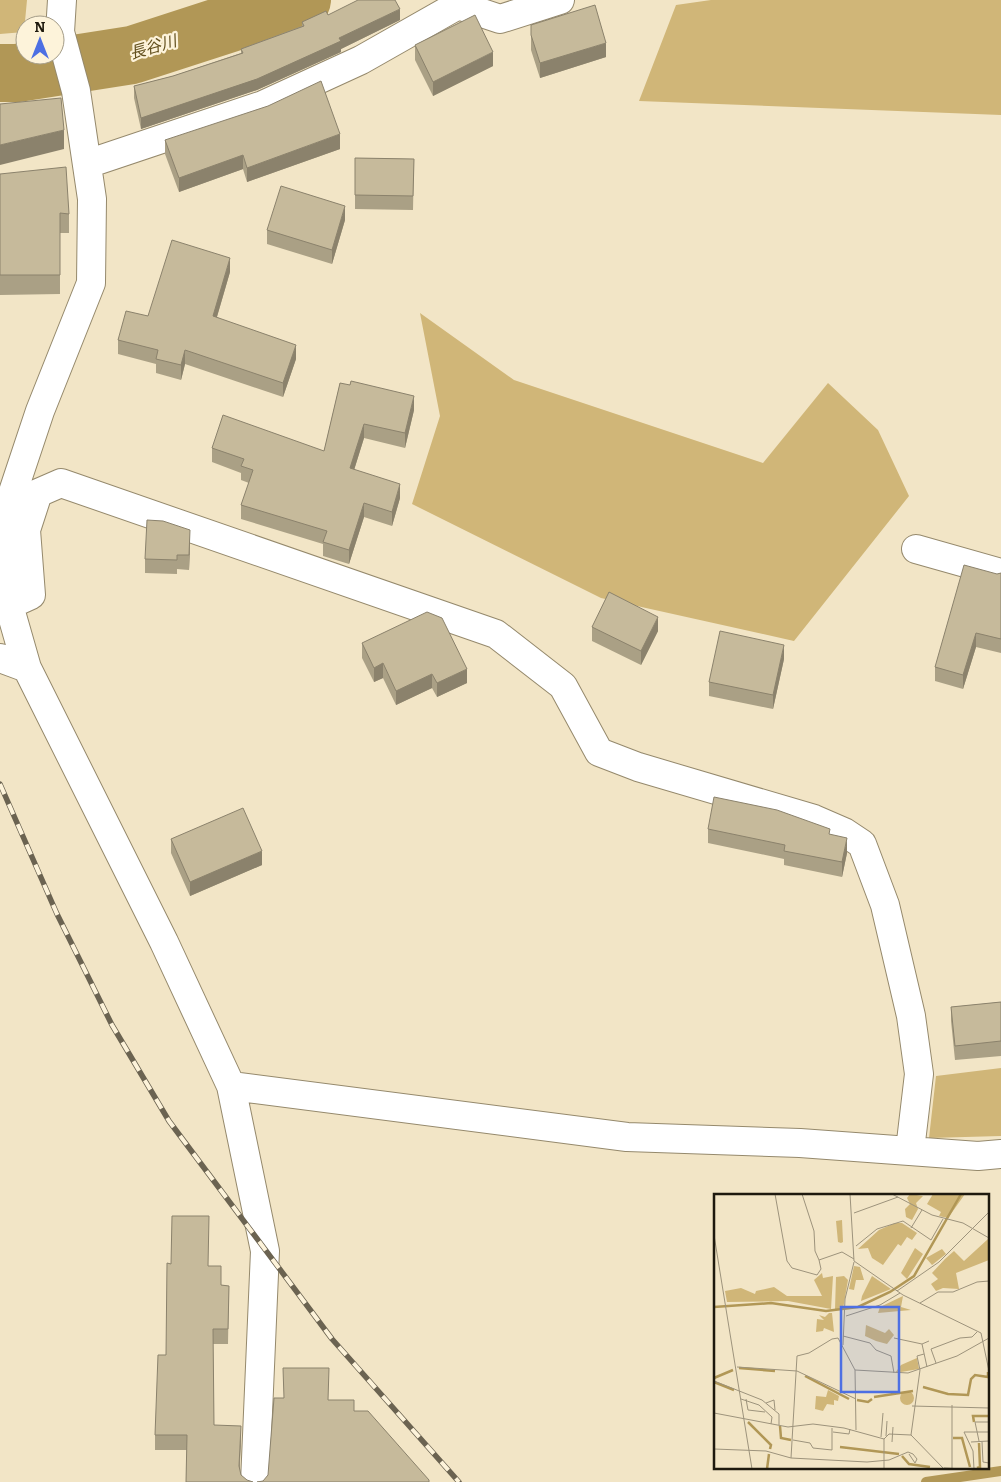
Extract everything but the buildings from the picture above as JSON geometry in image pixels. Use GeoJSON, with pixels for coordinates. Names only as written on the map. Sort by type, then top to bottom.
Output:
{"type":"FeatureCollection","features":[{"type":"Feature","properties":{"kind":"street"},"geometry":{"type":"LineString","coordinates":[[62,0],[60,32],[76,91],[92,199],[91,283],[40,411],[8,507],[0,552],[9,605],[28,668],[164,942],[230,1086],[265,1250],[256,1482]]}},
{"type":"Feature","properties":{"kind":"street"},"geometry":{"type":"LineString","coordinates":[[87,164],[263,106],[362,60],[458,5],[500,20],[560,0]]}},
{"type":"Feature","properties":{"kind":"street"},"geometry":{"type":"LineString","coordinates":[[9,605],[31,595],[26,530],[38,493],[61,483],[496,634],[563,686],[599,752],[638,767],[814,819],[844,832],[862,844],[885,904],[911,1016],[919,1074],[910,1150]]}},
{"type":"Feature","properties":{"kind":"street"},"geometry":{"type":"LineString","coordinates":[[916,549],[1001,573]]}},
{"type":"Feature","properties":{"kind":"street"},"geometry":{"type":"LineString","coordinates":[[0,658],[28,668]]}},
{"type":"Feature","properties":{"kind":"street"},"geometry":{"type":"LineString","coordinates":[[230,1086],[627,1137],[800,1143],[978,1156],[1001,1154]]}},
{"type":"Feature","properties":{"kind":"shaded area"},"geometry":{"type":"Polygon","coordinates":[[[0,0],[27,0],[26,15],[15,15],[15,33],[0,34],[0,0]]]}},
{"type":"Feature","properties":{"kind":"shaded area"},"geometry":{"type":"Polygon","coordinates":[[[711,0],[1001,0],[1001,115],[639,101],[676,5],[711,0]]]}},
{"type":"Feature","properties":{"kind":"shaded area"},"geometry":{"type":"Polygon","coordinates":[[[420,313],[514,380],[763,463],[828,383],[878,430],[909,496],[794,641],[601,598],[412,504],[440,416],[420,313]]]}},
{"type":"Feature","properties":{"kind":"shaded area"},"geometry":{"type":"Polygon","coordinates":[[[1001,1068],[1001,1136],[929,1138],[936,1076],[1001,1068]]]}},
{"type":"Feature","properties":{"kind":"waterway","name":"長谷川"},"geometry":{"type":"LineString","coordinates":[[0,73],[17,73],[132,55],[302,0]]}},
{"type":"Feature","properties":{"kind":"waterway"},"geometry":{"type":"LineString","coordinates":[[926,1482],[1001,1471]]}},
{"type":"Feature","properties":{"kind":"railway"},"geometry":{"type":"LineString","coordinates":[[0,784],[57,914],[112,1025],[169,1121],[332,1339],[459,1482]]}}]}
